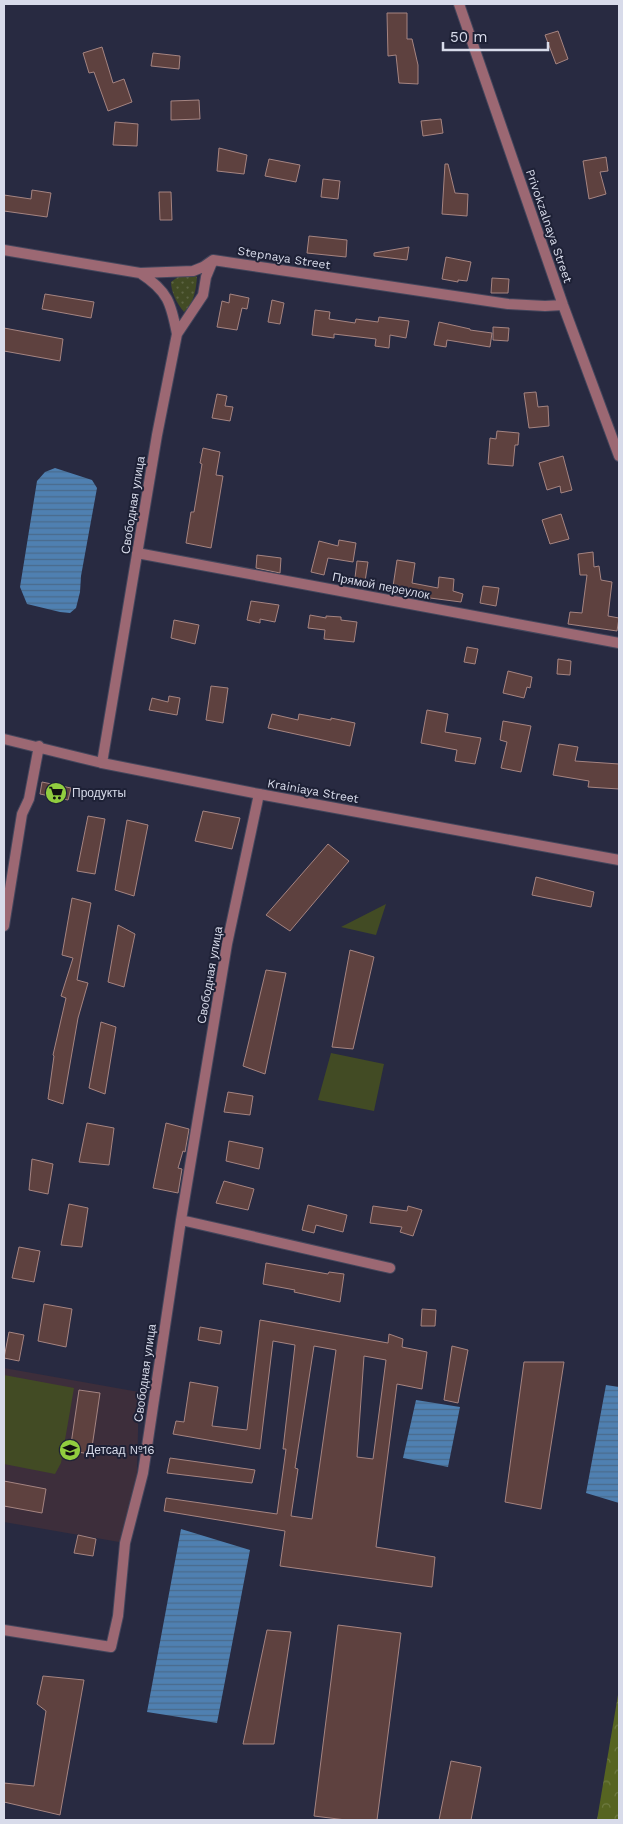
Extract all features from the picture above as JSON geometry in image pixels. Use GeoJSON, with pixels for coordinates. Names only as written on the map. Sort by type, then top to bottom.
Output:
{"type":"FeatureCollection","features":[{"type":"Feature","properties":{"kind":"street","name":"Privokzalnaya Street"},"geometry":{"type":"LineString","coordinates":[[459,4],[563,305],[619,456]]}},
{"type":"Feature","properties":{"kind":"street"},"geometry":{"type":"LineString","coordinates":[[4,250],[140,273],[193,271],[213,260]]}},
{"type":"Feature","properties":{"kind":"street","name":"Stepnaya Street"},"geometry":{"type":"LineString","coordinates":[[213,260],[508,304],[563,305]]}},
{"type":"Feature","properties":{"kind":"street","name":"Свободная улица"},"geometry":{"type":"LineString","coordinates":[[102,763],[157,435],[177,334],[204,295],[206,277],[213,260]]}},
{"type":"Feature","properties":{"kind":"street"},"geometry":{"type":"LineString","coordinates":[[140,273],[157,284],[171,306],[177,334]]}},
{"type":"Feature","properties":{"kind":"street","name":"Прямой переулок"},"geometry":{"type":"LineString","coordinates":[[137,553],[619,643]]}},
{"type":"Feature","properties":{"kind":"street","name":"Krainiaya Street"},"geometry":{"type":"LineString","coordinates":[[4,738],[102,763],[619,860]]}},
{"type":"Feature","properties":{"kind":"street"},"geometry":{"type":"LineString","coordinates":[[4,926],[22,814],[29,800],[39,746]]}},
{"type":"Feature","properties":{"kind":"street","name":"Свободная улица"},"geometry":{"type":"LineString","coordinates":[[4,1630],[111,1648],[118,1616],[125,1543],[144,1464],[181,1220],[228,944],[260,794]]}},
{"type":"Feature","properties":{"kind":"street"},"geometry":{"type":"LineString","coordinates":[[181,1220],[390,1268]]}},
{"type":"Feature","properties":{"kind":"shaded area","name":"Детсад №16"},"geometry":{"type":"Polygon","coordinates":[[[4,1368],[139,1392],[136,1509],[125,1543],[4,1522],[4,1368]]]}},
{"type":"Feature","properties":{"kind":"green space"},"geometry":{"type":"Polygon","coordinates":[[[194,274],[197,277],[194,296],[184,312],[175,298],[171,282],[179,276],[194,274]]]}},
{"type":"Feature","properties":{"kind":"green space"},"geometry":{"type":"Polygon","coordinates":[[[386,904],[376,935],[341,927],[386,904]]]}},
{"type":"Feature","properties":{"kind":"green space"},"geometry":{"type":"Polygon","coordinates":[[[331,1053],[384,1064],[374,1111],[318,1100],[331,1053]]]}},
{"type":"Feature","properties":{"kind":"green space"},"geometry":{"type":"Polygon","coordinates":[[[4,1375],[74,1388],[61,1463],[55,1474],[4,1464],[4,1375]]]}},
{"type":"Feature","properties":{"kind":"green space"},"geometry":{"type":"Polygon","coordinates":[[[619,1689],[619,1820],[597,1820],[619,1689]]]}},
{"type":"Feature","properties":{"kind":"water"},"geometry":{"type":"Polygon","coordinates":[[[55,468],[92,480],[97,488],[81,576],[80,592],[76,608],[70,613],[27,604],[20,587],[37,481],[45,472],[55,468]]]}},
{"type":"Feature","properties":{"kind":"water"},"geometry":{"type":"Polygon","coordinates":[[[606,1385],[619,1387],[619,1503],[586,1493],[606,1385]]]}},
{"type":"Feature","properties":{"kind":"water"},"geometry":{"type":"Polygon","coordinates":[[[416,1400],[460,1407],[448,1467],[403,1458],[416,1400]]]}},
{"type":"Feature","properties":{"kind":"water"},"geometry":{"type":"Polygon","coordinates":[[[181,1529],[250,1550],[217,1723],[147,1712],[181,1529]]]}},
{"type":"Feature","properties":{"kind":"building"},"geometry":{"type":"Polygon","coordinates":[[[387,13],[407,13],[407,39],[412,39],[418,65],[418,84],[399,83],[396,55],[388,56],[387,13]]]}},
{"type":"Feature","properties":{"kind":"building"},"geometry":{"type":"Polygon","coordinates":[[[558,31],[568,59],[556,64],[545,35],[558,31]]]}},
{"type":"Feature","properties":{"kind":"building"},"geometry":{"type":"Polygon","coordinates":[[[102,47],[113,83],[124,79],[132,102],[108,111],[94,72],[89,73],[83,53],[102,47]]]}},
{"type":"Feature","properties":{"kind":"building"},"geometry":{"type":"Polygon","coordinates":[[[153,53],[180,56],[179,69],[151,66],[153,53]]]}},
{"type":"Feature","properties":{"kind":"building"},"geometry":{"type":"Polygon","coordinates":[[[199,100],[200,119],[171,120],[171,101],[199,100]]]}},
{"type":"Feature","properties":{"kind":"building"},"geometry":{"type":"Polygon","coordinates":[[[441,119],[443,133],[423,136],[421,121],[441,119]]]}},
{"type":"Feature","properties":{"kind":"building"},"geometry":{"type":"Polygon","coordinates":[[[115,122],[138,124],[137,146],[113,145],[115,122]]]}},
{"type":"Feature","properties":{"kind":"building"},"geometry":{"type":"Polygon","coordinates":[[[219,148],[247,155],[244,174],[217,171],[219,148]]]}},
{"type":"Feature","properties":{"kind":"building"},"geometry":{"type":"Polygon","coordinates":[[[606,157],[608,171],[600,172],[606,194],[589,199],[583,161],[606,157]]]}},
{"type":"Feature","properties":{"kind":"building"},"geometry":{"type":"Polygon","coordinates":[[[269,159],[300,165],[296,182],[265,176],[269,159]]]}},
{"type":"Feature","properties":{"kind":"building"},"geometry":{"type":"Polygon","coordinates":[[[445,164],[448,164],[455,193],[468,194],[467,216],[442,214],[445,164]]]}},
{"type":"Feature","properties":{"kind":"building"},"geometry":{"type":"Polygon","coordinates":[[[323,179],[340,181],[338,199],[321,197],[323,179]]]}},
{"type":"Feature","properties":{"kind":"building"},"geometry":{"type":"Polygon","coordinates":[[[32,190],[51,193],[47,217],[4,211],[4,195],[31,199],[32,190]]]}},
{"type":"Feature","properties":{"kind":"building"},"geometry":{"type":"Polygon","coordinates":[[[159,192],[171,192],[172,220],[160,220],[159,192]]]}},
{"type":"Feature","properties":{"kind":"building"},"geometry":{"type":"Polygon","coordinates":[[[309,236],[347,240],[346,257],[307,253],[309,236]]]}},
{"type":"Feature","properties":{"kind":"building"},"geometry":{"type":"Polygon","coordinates":[[[409,247],[407,260],[374,256],[374,253],[409,247]]]}},
{"type":"Feature","properties":{"kind":"building"},"geometry":{"type":"Polygon","coordinates":[[[446,257],[471,262],[467,281],[458,280],[458,282],[442,279],[446,257]]]}},
{"type":"Feature","properties":{"kind":"building"},"geometry":{"type":"Polygon","coordinates":[[[492,278],[509,279],[508,293],[491,293],[492,278]]]}},
{"type":"Feature","properties":{"kind":"building"},"geometry":{"type":"Polygon","coordinates":[[[45,294],[94,302],[91,318],[42,309],[45,294]]]}},
{"type":"Feature","properties":{"kind":"building"},"geometry":{"type":"Polygon","coordinates":[[[230,294],[249,298],[247,309],[242,308],[237,330],[217,327],[222,301],[229,303],[230,294]]]}},
{"type":"Feature","properties":{"kind":"building"},"geometry":{"type":"Polygon","coordinates":[[[272,300],[284,303],[280,324],[268,322],[272,300]]]}},
{"type":"Feature","properties":{"kind":"building"},"geometry":{"type":"Polygon","coordinates":[[[315,310],[330,312],[329,319],[355,323],[356,319],[378,322],[379,317],[409,321],[406,338],[390,335],[389,348],[375,346],[376,339],[334,334],[334,338],[312,335],[315,310]]]}},
{"type":"Feature","properties":{"kind":"building"},"geometry":{"type":"Polygon","coordinates":[[[439,322],[470,330],[492,333],[490,347],[447,340],[446,347],[434,345],[439,322]]]}},
{"type":"Feature","properties":{"kind":"building"},"geometry":{"type":"Polygon","coordinates":[[[493,327],[509,328],[508,341],[493,340],[493,327]]]}},
{"type":"Feature","properties":{"kind":"building"},"geometry":{"type":"Polygon","coordinates":[[[4,328],[63,339],[60,361],[4,351],[4,328]]]}},
{"type":"Feature","properties":{"kind":"building"},"geometry":{"type":"Polygon","coordinates":[[[536,392],[538,407],[548,406],[549,426],[529,428],[524,393],[536,392]]]}},
{"type":"Feature","properties":{"kind":"building"},"geometry":{"type":"Polygon","coordinates":[[[217,394],[227,396],[225,406],[233,407],[230,421],[212,418],[217,394]]]}},
{"type":"Feature","properties":{"kind":"building"},"geometry":{"type":"Polygon","coordinates":[[[497,431],[519,433],[518,445],[515,445],[513,466],[488,464],[490,438],[496,439],[497,431]]]}},
{"type":"Feature","properties":{"kind":"building"},"geometry":{"type":"Polygon","coordinates":[[[203,448],[220,452],[216,475],[223,476],[211,548],[186,543],[191,512],[194,512],[203,448]]]}},
{"type":"Feature","properties":{"kind":"building"},"geometry":{"type":"Polygon","coordinates":[[[563,456],[572,490],[561,493],[560,486],[547,490],[539,463],[563,456]]]}},
{"type":"Feature","properties":{"kind":"building"},"geometry":{"type":"Polygon","coordinates":[[[561,514],[569,539],[550,544],[542,520],[561,514]]]}},
{"type":"Feature","properties":{"kind":"building"},"geometry":{"type":"Polygon","coordinates":[[[339,540],[356,543],[353,562],[328,558],[324,575],[311,572],[319,541],[338,546],[339,540]]]}},
{"type":"Feature","properties":{"kind":"building"},"geometry":{"type":"Polygon","coordinates":[[[593,552],[594,567],[599,566],[601,580],[612,582],[608,616],[619,618],[617,631],[568,624],[570,612],[582,613],[587,575],[580,575],[578,554],[593,552]]]}},
{"type":"Feature","properties":{"kind":"building"},"geometry":{"type":"Polygon","coordinates":[[[257,555],[281,558],[280,573],[256,568],[257,555]]]}},
{"type":"Feature","properties":{"kind":"building"},"geometry":{"type":"Polygon","coordinates":[[[397,560],[415,563],[412,583],[438,588],[439,577],[454,579],[453,591],[463,594],[461,602],[430,598],[430,600],[392,593],[397,560]]]}},
{"type":"Feature","properties":{"kind":"building"},"geometry":{"type":"Polygon","coordinates":[[[357,561],[368,562],[364,588],[354,586],[357,561]]]}},
{"type":"Feature","properties":{"kind":"building"},"geometry":{"type":"Polygon","coordinates":[[[483,586],[499,588],[496,606],[480,603],[483,586]]]}},
{"type":"Feature","properties":{"kind":"building"},"geometry":{"type":"Polygon","coordinates":[[[251,601],[279,605],[275,622],[260,619],[260,623],[247,620],[251,601]]]}},
{"type":"Feature","properties":{"kind":"building"},"geometry":{"type":"Polygon","coordinates":[[[310,615],[326,618],[326,616],[341,617],[341,620],[357,622],[354,642],[324,639],[325,630],[308,628],[310,615]]]}},
{"type":"Feature","properties":{"kind":"building"},"geometry":{"type":"Polygon","coordinates":[[[174,620],[199,625],[195,644],[171,638],[174,620]]]}},
{"type":"Feature","properties":{"kind":"building"},"geometry":{"type":"Polygon","coordinates":[[[467,647],[478,649],[475,664],[464,662],[467,647]]]}},
{"type":"Feature","properties":{"kind":"building"},"geometry":{"type":"Polygon","coordinates":[[[558,659],[571,661],[570,675],[557,674],[558,659]]]}},
{"type":"Feature","properties":{"kind":"building"},"geometry":{"type":"Polygon","coordinates":[[[508,671],[532,677],[530,688],[527,687],[524,698],[503,693],[508,671]]]}},
{"type":"Feature","properties":{"kind":"building"},"geometry":{"type":"Polygon","coordinates":[[[211,686],[228,688],[223,723],[206,720],[211,686]]]}},
{"type":"Feature","properties":{"kind":"building"},"geometry":{"type":"Polygon","coordinates":[[[169,696],[180,698],[177,715],[149,710],[152,698],[168,702],[169,696]]]}},
{"type":"Feature","properties":{"kind":"building"},"geometry":{"type":"Polygon","coordinates":[[[427,710],[448,714],[445,732],[481,738],[475,764],[455,761],[457,750],[421,743],[427,710]]]}},
{"type":"Feature","properties":{"kind":"building"},"geometry":{"type":"Polygon","coordinates":[[[272,714],[298,720],[299,714],[355,723],[350,746],[268,728],[272,714]]]}},
{"type":"Feature","properties":{"kind":"building"},"geometry":{"type":"Polygon","coordinates":[[[503,721],[531,726],[521,772],[501,768],[507,742],[500,740],[503,721]]]}},
{"type":"Feature","properties":{"kind":"building"},"geometry":{"type":"Polygon","coordinates":[[[559,744],[578,747],[575,761],[619,764],[619,789],[588,787],[589,781],[553,775],[559,744]]]}},
{"type":"Feature","properties":{"kind":"building"},"geometry":{"type":"Polygon","coordinates":[[[42,782],[71,788],[68,800],[40,794],[42,782]]]}},
{"type":"Feature","properties":{"kind":"building"},"geometry":{"type":"Polygon","coordinates":[[[203,811],[240,818],[232,849],[195,841],[203,811]]]}},
{"type":"Feature","properties":{"kind":"building"},"geometry":{"type":"Polygon","coordinates":[[[88,816],[105,819],[95,874],[77,871],[88,816]]]}},
{"type":"Feature","properties":{"kind":"building"},"geometry":{"type":"Polygon","coordinates":[[[127,820],[148,825],[134,896],[115,890],[127,820]]]}},
{"type":"Feature","properties":{"kind":"building"},"geometry":{"type":"Polygon","coordinates":[[[328,844],[349,861],[290,931],[266,915],[328,844]]]}},
{"type":"Feature","properties":{"kind":"building"},"geometry":{"type":"Polygon","coordinates":[[[536,877],[594,892],[591,907],[532,895],[536,877]]]}},
{"type":"Feature","properties":{"kind":"building"},"geometry":{"type":"Polygon","coordinates":[[[72,898],[91,903],[77,980],[88,983],[78,1018],[63,1104],[48,1099],[53,1055],[66,998],[61,996],[73,958],[62,955],[72,898]]]}},
{"type":"Feature","properties":{"kind":"building"},"geometry":{"type":"Polygon","coordinates":[[[118,925],[135,934],[124,987],[108,982],[118,925]]]}},
{"type":"Feature","properties":{"kind":"building"},"geometry":{"type":"Polygon","coordinates":[[[350,950],[374,957],[353,1049],[332,1047],[350,950]]]}},
{"type":"Feature","properties":{"kind":"building"},"geometry":{"type":"Polygon","coordinates":[[[266,970],[286,973],[265,1074],[243,1066],[266,970]]]}},
{"type":"Feature","properties":{"kind":"building"},"geometry":{"type":"Polygon","coordinates":[[[101,1022],[116,1027],[105,1094],[89,1088],[101,1022]]]}},
{"type":"Feature","properties":{"kind":"building"},"geometry":{"type":"Polygon","coordinates":[[[228,1092],[253,1096],[250,1115],[224,1112],[228,1092]]]}},
{"type":"Feature","properties":{"kind":"building"},"geometry":{"type":"Polygon","coordinates":[[[87,1123],[114,1128],[109,1165],[79,1162],[87,1123]]]}},
{"type":"Feature","properties":{"kind":"building"},"geometry":{"type":"Polygon","coordinates":[[[166,1123],[189,1129],[185,1152],[183,1151],[178,1168],[182,1169],[178,1193],[153,1188],[166,1123]]]}},
{"type":"Feature","properties":{"kind":"building"},"geometry":{"type":"Polygon","coordinates":[[[229,1141],[263,1148],[259,1169],[226,1161],[229,1141]]]}},
{"type":"Feature","properties":{"kind":"building"},"geometry":{"type":"Polygon","coordinates":[[[32,1159],[53,1164],[48,1194],[29,1190],[32,1159]]]}},
{"type":"Feature","properties":{"kind":"building"},"geometry":{"type":"Polygon","coordinates":[[[224,1181],[254,1189],[248,1210],[216,1203],[224,1181]]]}},
{"type":"Feature","properties":{"kind":"building"},"geometry":{"type":"Polygon","coordinates":[[[69,1204],[88,1208],[82,1247],[61,1245],[69,1204]]]}},
{"type":"Feature","properties":{"kind":"building"},"geometry":{"type":"Polygon","coordinates":[[[308,1205],[347,1215],[343,1232],[316,1225],[314,1233],[302,1230],[308,1205]]]}},
{"type":"Feature","properties":{"kind":"building"},"geometry":{"type":"Polygon","coordinates":[[[373,1206],[407,1211],[408,1206],[422,1210],[413,1236],[400,1232],[402,1227],[370,1223],[373,1206]]]}},
{"type":"Feature","properties":{"kind":"building"},"geometry":{"type":"Polygon","coordinates":[[[19,1247],[40,1251],[34,1282],[12,1278],[19,1247]]]}},
{"type":"Feature","properties":{"kind":"building"},"geometry":{"type":"Polygon","coordinates":[[[266,1263],[328,1274],[329,1272],[344,1274],[340,1302],[263,1284],[266,1263]]]}},
{"type":"Feature","properties":{"kind":"building"},"geometry":{"type":"Polygon","coordinates":[[[44,1304],[72,1309],[66,1347],[38,1341],[44,1304]]]}},
{"type":"Feature","properties":{"kind":"building"},"geometry":{"type":"Polygon","coordinates":[[[422,1309],[436,1310],[435,1326],[421,1326],[422,1309]]]}},
{"type":"Feature","properties":{"kind":"building"},"geometry":{"type":"Polygon","coordinates":[[[260,1320],[388,1343],[389,1334],[403,1339],[402,1347],[427,1352],[422,1389],[397,1384],[376,1547],[435,1557],[432,1587],[280,1566],[285,1531],[164,1511],[166,1498],[277,1514],[286,1449],[283,1449],[295,1345],[273,1341],[260,1449],[173,1434],[176,1421],[184,1422],[190,1382],[218,1387],[212,1426],[247,1430],[260,1320]],[[314,1346],[295,1468],[298,1469],[291,1516],[312,1519],[336,1350],[314,1346]],[[364,1356],[357,1457],[373,1459],[386,1360],[364,1356]]]}},
{"type":"Feature","properties":{"kind":"building"},"geometry":{"type":"Polygon","coordinates":[[[200,1327],[222,1331],[220,1344],[198,1340],[200,1327]]]}},
{"type":"Feature","properties":{"kind":"building"},"geometry":{"type":"Polygon","coordinates":[[[9,1332],[24,1335],[19,1361],[4,1358],[9,1332]]]}},
{"type":"Feature","properties":{"kind":"building"},"geometry":{"type":"Polygon","coordinates":[[[452,1346],[468,1350],[458,1403],[444,1400],[452,1346]]]}},
{"type":"Feature","properties":{"kind":"building"},"geometry":{"type":"Polygon","coordinates":[[[524,1362],[564,1362],[541,1509],[505,1502],[524,1362]]]}},
{"type":"Feature","properties":{"kind":"building"},"geometry":{"type":"Polygon","coordinates":[[[79,1390],[100,1393],[91,1454],[70,1451],[79,1390]]]}},
{"type":"Feature","properties":{"kind":"building"},"geometry":{"type":"Polygon","coordinates":[[[170,1458],[255,1470],[252,1483],[167,1473],[170,1458]]]}},
{"type":"Feature","properties":{"kind":"building"},"geometry":{"type":"Polygon","coordinates":[[[4,1481],[46,1489],[42,1513],[4,1506],[4,1481]]]}},
{"type":"Feature","properties":{"kind":"building"},"geometry":{"type":"Polygon","coordinates":[[[78,1535],[96,1539],[93,1556],[74,1553],[78,1535]]]}},
{"type":"Feature","properties":{"kind":"building"},"geometry":{"type":"Polygon","coordinates":[[[338,1625],[401,1633],[377,1820],[346,1820],[314,1816],[338,1625]]]}},
{"type":"Feature","properties":{"kind":"building"},"geometry":{"type":"Polygon","coordinates":[[[267,1630],[291,1632],[274,1744],[243,1744],[267,1630]]]}},
{"type":"Feature","properties":{"kind":"building"},"geometry":{"type":"Polygon","coordinates":[[[43,1676],[84,1680],[60,1815],[4,1802],[4,1783],[34,1786],[46,1711],[37,1704],[43,1676]]]}},
{"type":"Feature","properties":{"kind":"building"},"geometry":{"type":"Polygon","coordinates":[[[451,1761],[481,1767],[471,1820],[439,1820],[451,1761]]]}},
{"type":"Feature","properties":{"kind":"place","name":"Продукты"},"geometry":{"type":"Point","coordinates":[56,793]}},
{"type":"Feature","properties":{"kind":"place","name":"Детсад №16"},"geometry":{"type":"Point","coordinates":[70,1450]}}]}
